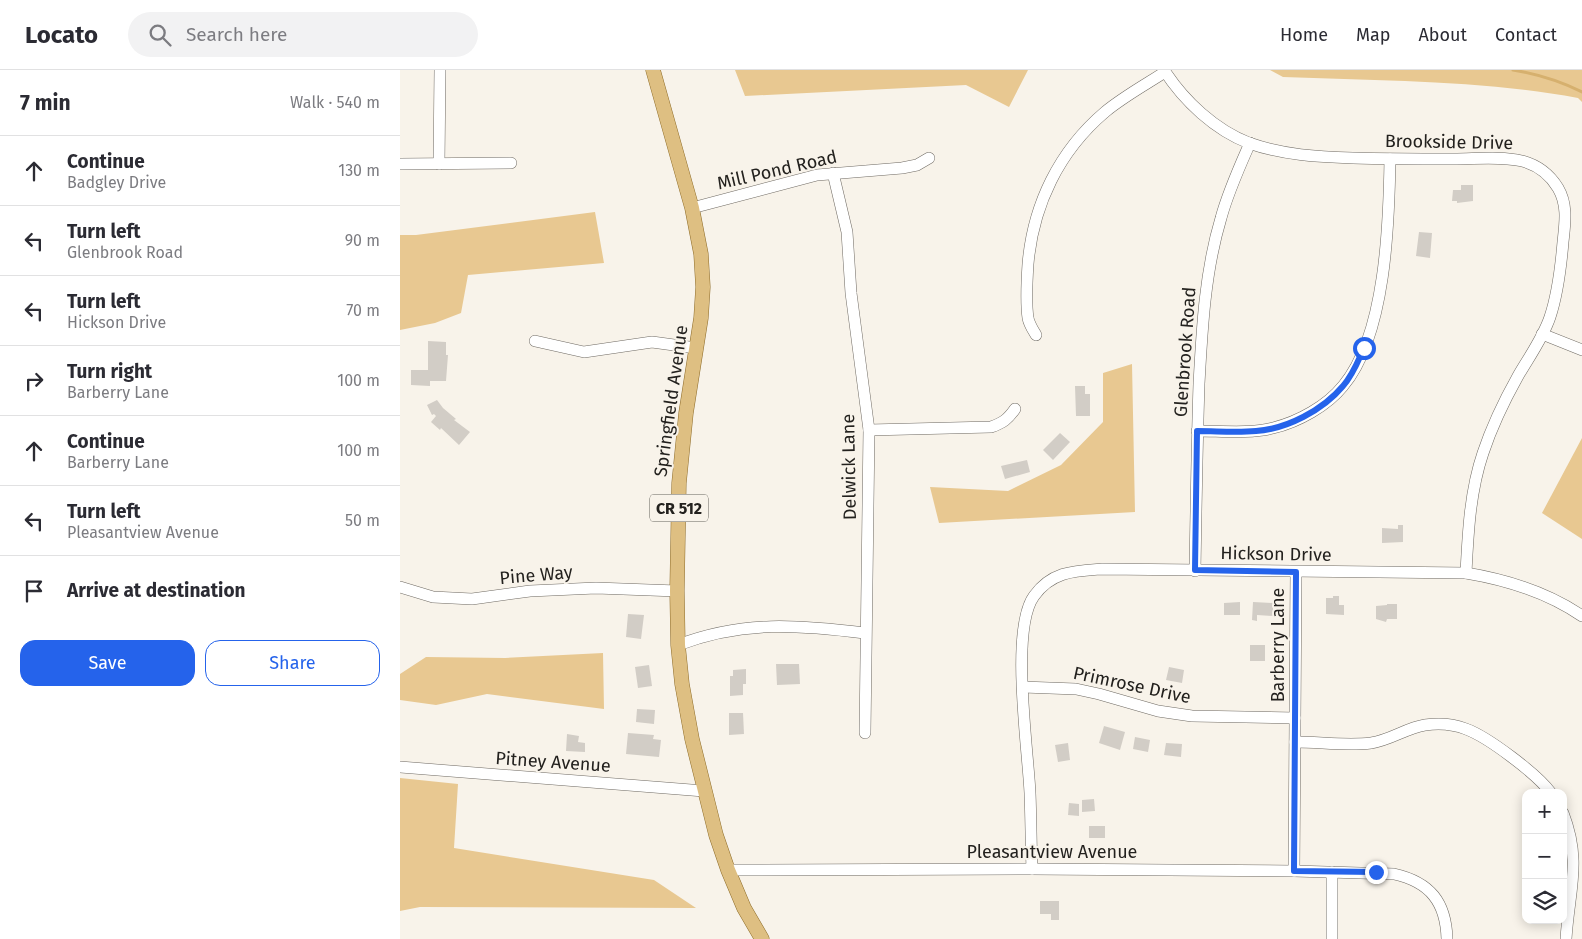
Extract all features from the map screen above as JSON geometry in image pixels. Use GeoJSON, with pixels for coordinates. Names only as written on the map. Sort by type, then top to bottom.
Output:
{"type":"FeatureCollection","features":[{"type":"Feature","properties":{"kind":"main road","name":"Springfield Avenue"},"geometry":{"type":"LineString","coordinates":[[653,70],[692,208],[701,254],[703,287],[701,318],[686,413],[679,483],[677,591],[678,644],[682,684],[704,791],[728,870],[744,908],[762,939]]}},
{"type":"Feature","properties":{"kind":"street"},"geometry":{"type":"LineString","coordinates":[[438,164],[440,70]]}},
{"type":"Feature","properties":{"kind":"street"},"geometry":{"type":"LineString","coordinates":[[1036,335],[1028,319],[1027,272],[1029,249],[1038,212],[1049,184],[1068,152],[1088,129],[1110,108],[1165,71]]}},
{"type":"Feature","properties":{"kind":"street","name":"Brookside Drive"},"geometry":{"type":"LineString","coordinates":[[1165,71],[1186,98],[1205,116],[1221,128],[1250,143],[1292,154],[1308,156],[1390,159],[1510,159],[1534,165],[1552,180],[1562,196],[1566,220],[1558,282],[1550,316],[1497,415],[1482,454],[1474,488],[1468,534],[1466,573]]}},
{"type":"Feature","properties":{"kind":"street","name":"Glenbrook Road"},"geometry":{"type":"LineString","coordinates":[[1195,570],[1197,431],[1204,306],[1212,254],[1220,219],[1232,182],[1250,143]]}},
{"type":"Feature","properties":{"kind":"street","name":"Mill Pond Road"},"geometry":{"type":"LineString","coordinates":[[692,208],[817,176],[902,168],[917,165],[929,158]]}},
{"type":"Feature","properties":{"kind":"street"},"geometry":{"type":"LineString","coordinates":[[1197,431],[1256,431],[1287,424],[1316,409],[1343,386],[1354,371],[1364,348],[1381,284],[1388,238],[1390,159]]}},
{"type":"Feature","properties":{"kind":"street"},"geometry":{"type":"LineString","coordinates":[[400,164],[511,163]]}},
{"type":"Feature","properties":{"kind":"street","name":"Delwick Lane"},"geometry":{"type":"LineString","coordinates":[[833,173],[847,232],[851,293],[869,430],[866,733]]}},
{"type":"Feature","properties":{"kind":"street"},"geometry":{"type":"LineString","coordinates":[[1542,334],[1582,350]]}},
{"type":"Feature","properties":{"kind":"street"},"geometry":{"type":"LineString","coordinates":[[535,341],[584,352],[652,342],[696,348]]}},
{"type":"Feature","properties":{"kind":"street"},"geometry":{"type":"LineString","coordinates":[[869,430],[991,426],[1008,420],[1015,408]]}},
{"type":"Feature","properties":{"kind":"street","name":"Hickson Drive"},"geometry":{"type":"LineString","coordinates":[[1032,869],[1030,792],[1023,686],[1026,614],[1034,596],[1041,588],[1058,576],[1067,572],[1102,569],[1466,573],[1523,586],[1547,596],[1582,616]]}},
{"type":"Feature","properties":{"kind":"street","name":"Barberry Lane"},"geometry":{"type":"LineString","coordinates":[[1295,742],[1296,572]]}},
{"type":"Feature","properties":{"kind":"street","name":"Pine Way"},"geometry":{"type":"LineString","coordinates":[[400,587],[433,598],[472,600],[530,591],[596,588],[677,591]]}},
{"type":"Feature","properties":{"kind":"street"},"geometry":{"type":"LineString","coordinates":[[678,644],[695,638],[743,628],[794,626],[866,633]]}},
{"type":"Feature","properties":{"kind":"street","name":"Primrose Drive"},"geometry":{"type":"LineString","coordinates":[[1023,686],[1076,689],[1158,711],[1192,716],[1295,718]]}},
{"type":"Feature","properties":{"kind":"street"},"geometry":{"type":"LineString","coordinates":[[1294,871],[1295,742],[1369,743],[1383,741],[1424,725],[1449,725],[1466,728],[1527,769],[1548,789]]}},
{"type":"Feature","properties":{"kind":"street","name":"Pitney Avenue"},"geometry":{"type":"LineString","coordinates":[[400,767],[704,791]]}},
{"type":"Feature","properties":{"kind":"street"},"geometry":{"type":"LineString","coordinates":[[1566,939],[1574,882],[1575,857],[1571,833],[1567,823]]}},
{"type":"Feature","properties":{"kind":"street","name":"Pleasantview Avenue"},"geometry":{"type":"LineString","coordinates":[[728,870],[1032,869],[1376,872],[1406,877],[1417,882],[1433,894],[1445,915],[1447,939]]}},
{"type":"Feature","properties":{"kind":"street"},"geometry":{"type":"LineString","coordinates":[[1332,872],[1332,939]]}},
{"type":"Feature","properties":{"kind":"shaded area"},"geometry":{"type":"Polygon","coordinates":[[[735,70],[1028,70],[1009,107],[966,85],[745,96],[735,70]]]}},
{"type":"Feature","properties":{"kind":"shaded area"},"geometry":{"type":"Polygon","coordinates":[[[1270,70],[1582,70],[1582,102],[1578,98],[1542,92],[1468,84],[1283,77],[1270,70]]]}},
{"type":"Feature","properties":{"kind":"shaded area"},"geometry":{"type":"Polygon","coordinates":[[[595,212],[604,263],[468,275],[461,313],[435,323],[400,330],[400,235],[416,235],[595,212]]]}},
{"type":"Feature","properties":{"kind":"shaded area"},"geometry":{"type":"Polygon","coordinates":[[[1132,364],[1135,512],[939,523],[930,487],[1008,491],[1061,465],[1103,422],[1103,373],[1132,364]]]}},
{"type":"Feature","properties":{"kind":"shaded area"},"geometry":{"type":"Polygon","coordinates":[[[1582,438],[1582,539],[1542,513],[1582,438]]]}},
{"type":"Feature","properties":{"kind":"shaded area"},"geometry":{"type":"Polygon","coordinates":[[[603,653],[604,709],[487,694],[436,705],[400,700],[400,674],[426,657],[505,658],[603,653]]]}},
{"type":"Feature","properties":{"kind":"shaded area"},"geometry":{"type":"Polygon","coordinates":[[[400,778],[458,784],[454,848],[654,880],[696,908],[420,907],[400,911],[400,778]]]}},
{"type":"Feature","properties":{"kind":"building"},"geometry":{"type":"Polygon","coordinates":[[[1461,185],[1473,185],[1473,201],[1457,203],[1457,201],[1452,201],[1453,190],[1461,190],[1461,185]]]}},
{"type":"Feature","properties":{"kind":"building"},"geometry":{"type":"Polygon","coordinates":[[[1419,232],[1432,233],[1430,258],[1416,256],[1419,232]]]}},
{"type":"Feature","properties":{"kind":"building"},"geometry":{"type":"Polygon","coordinates":[[[428,341],[446,342],[446,355],[448,355],[446,381],[430,381],[430,386],[411,385],[411,370],[428,370],[428,341]]]}},
{"type":"Feature","properties":{"kind":"building"},"geometry":{"type":"Polygon","coordinates":[[[1075,386],[1085,386],[1085,394],[1090,394],[1090,416],[1076,416],[1075,386]]]}},
{"type":"Feature","properties":{"kind":"building"},"geometry":{"type":"Polygon","coordinates":[[[437,400],[456,419],[454,420],[470,432],[459,445],[441,428],[440,430],[431,422],[436,416],[432,415],[427,405],[437,400]]]}},
{"type":"Feature","properties":{"kind":"building"},"geometry":{"type":"Polygon","coordinates":[[[1060,433],[1070,442],[1053,460],[1043,450],[1060,433]]]}},
{"type":"Feature","properties":{"kind":"building"},"geometry":{"type":"Polygon","coordinates":[[[1027,460],[1030,472],[1005,479],[1001,466],[1027,460]]]}},
{"type":"Feature","properties":{"kind":"building"},"geometry":{"type":"Polygon","coordinates":[[[1398,525],[1403,525],[1403,542],[1382,543],[1382,528],[1398,529],[1398,525]]]}},
{"type":"Feature","properties":{"kind":"building"},"geometry":{"type":"Polygon","coordinates":[[[1333,596],[1339,596],[1339,605],[1344,605],[1344,615],[1326,614],[1326,598],[1333,598],[1333,596]]]}},
{"type":"Feature","properties":{"kind":"building"},"geometry":{"type":"Polygon","coordinates":[[[1240,602],[1240,615],[1224,615],[1224,603],[1240,602]]]}},
{"type":"Feature","properties":{"kind":"building"},"geometry":{"type":"Polygon","coordinates":[[[1253,602],[1273,603],[1273,616],[1257,615],[1257,621],[1252,620],[1253,602]]]}},
{"type":"Feature","properties":{"kind":"building"},"geometry":{"type":"Polygon","coordinates":[[[1397,604],[1397,619],[1387,619],[1386,622],[1376,619],[1376,606],[1397,604]]]}},
{"type":"Feature","properties":{"kind":"building"},"geometry":{"type":"Polygon","coordinates":[[[628,614],[644,615],[641,639],[626,637],[628,614]]]}},
{"type":"Feature","properties":{"kind":"building"},"geometry":{"type":"Polygon","coordinates":[[[1250,645],[1265,645],[1265,661],[1250,661],[1250,645]]]}},
{"type":"Feature","properties":{"kind":"building"},"geometry":{"type":"Polygon","coordinates":[[[776,664],[799,664],[800,684],[777,685],[776,664]]]}},
{"type":"Feature","properties":{"kind":"building"},"geometry":{"type":"Polygon","coordinates":[[[649,665],[652,686],[638,688],[635,667],[649,665]]]}},
{"type":"Feature","properties":{"kind":"building"},"geometry":{"type":"Polygon","coordinates":[[[1169,667],[1184,670],[1182,683],[1166,680],[1169,667]]]}},
{"type":"Feature","properties":{"kind":"building"},"geometry":{"type":"Polygon","coordinates":[[[746,669],[746,684],[743,684],[743,695],[730,696],[730,676],[733,676],[733,670],[746,669]]]}},
{"type":"Feature","properties":{"kind":"building"},"geometry":{"type":"Polygon","coordinates":[[[637,709],[655,710],[654,724],[636,722],[637,709]]]}},
{"type":"Feature","properties":{"kind":"building"},"geometry":{"type":"Polygon","coordinates":[[[729,713],[743,713],[744,734],[729,735],[729,713]]]}},
{"type":"Feature","properties":{"kind":"building"},"geometry":{"type":"Polygon","coordinates":[[[1104,726],[1125,732],[1120,750],[1099,743],[1104,726]]]}},
{"type":"Feature","properties":{"kind":"building"},"geometry":{"type":"Polygon","coordinates":[[[628,733],[654,735],[653,739],[661,740],[659,757],[626,754],[628,733]]]}},
{"type":"Feature","properties":{"kind":"building"},"geometry":{"type":"Polygon","coordinates":[[[567,734],[579,736],[578,742],[585,743],[585,752],[566,751],[567,734]]]}},
{"type":"Feature","properties":{"kind":"building"},"geometry":{"type":"Polygon","coordinates":[[[1135,737],[1150,740],[1148,752],[1133,749],[1135,737]]]}},
{"type":"Feature","properties":{"kind":"building"},"geometry":{"type":"Polygon","coordinates":[[[1068,743],[1070,760],[1058,762],[1055,745],[1068,743]]]}},
{"type":"Feature","properties":{"kind":"building"},"geometry":{"type":"Polygon","coordinates":[[[1166,743],[1182,744],[1181,757],[1164,755],[1166,743]]]}},
{"type":"Feature","properties":{"kind":"building"},"geometry":{"type":"Polygon","coordinates":[[[1094,799],[1095,811],[1082,812],[1082,800],[1094,799]]]}},
{"type":"Feature","properties":{"kind":"building"},"geometry":{"type":"Polygon","coordinates":[[[1069,803],[1079,804],[1079,816],[1068,815],[1069,803]]]}},
{"type":"Feature","properties":{"kind":"building"},"geometry":{"type":"Polygon","coordinates":[[[1089,826],[1105,826],[1105,838],[1089,838],[1089,826]]]}},
{"type":"Feature","properties":{"kind":"building"},"geometry":{"type":"Polygon","coordinates":[[[1040,901],[1059,901],[1059,920],[1051,920],[1051,914],[1040,914],[1040,901]]]}},
{"type":"Feature","properties":{"kind":"waterway"},"geometry":{"type":"LineString","coordinates":[[1513,70],[1548,78],[1582,92]]}},
{"type":"Feature","properties":{"kind":"route"},"geometry":{"type":"LineString","coordinates":[[1364,348],[1354,371],[1343,386],[1316,409],[1300,418],[1272,429],[1256,431],[1197,431],[1195,570],[1296,572],[1294,871],[1376,872]]}}]}
